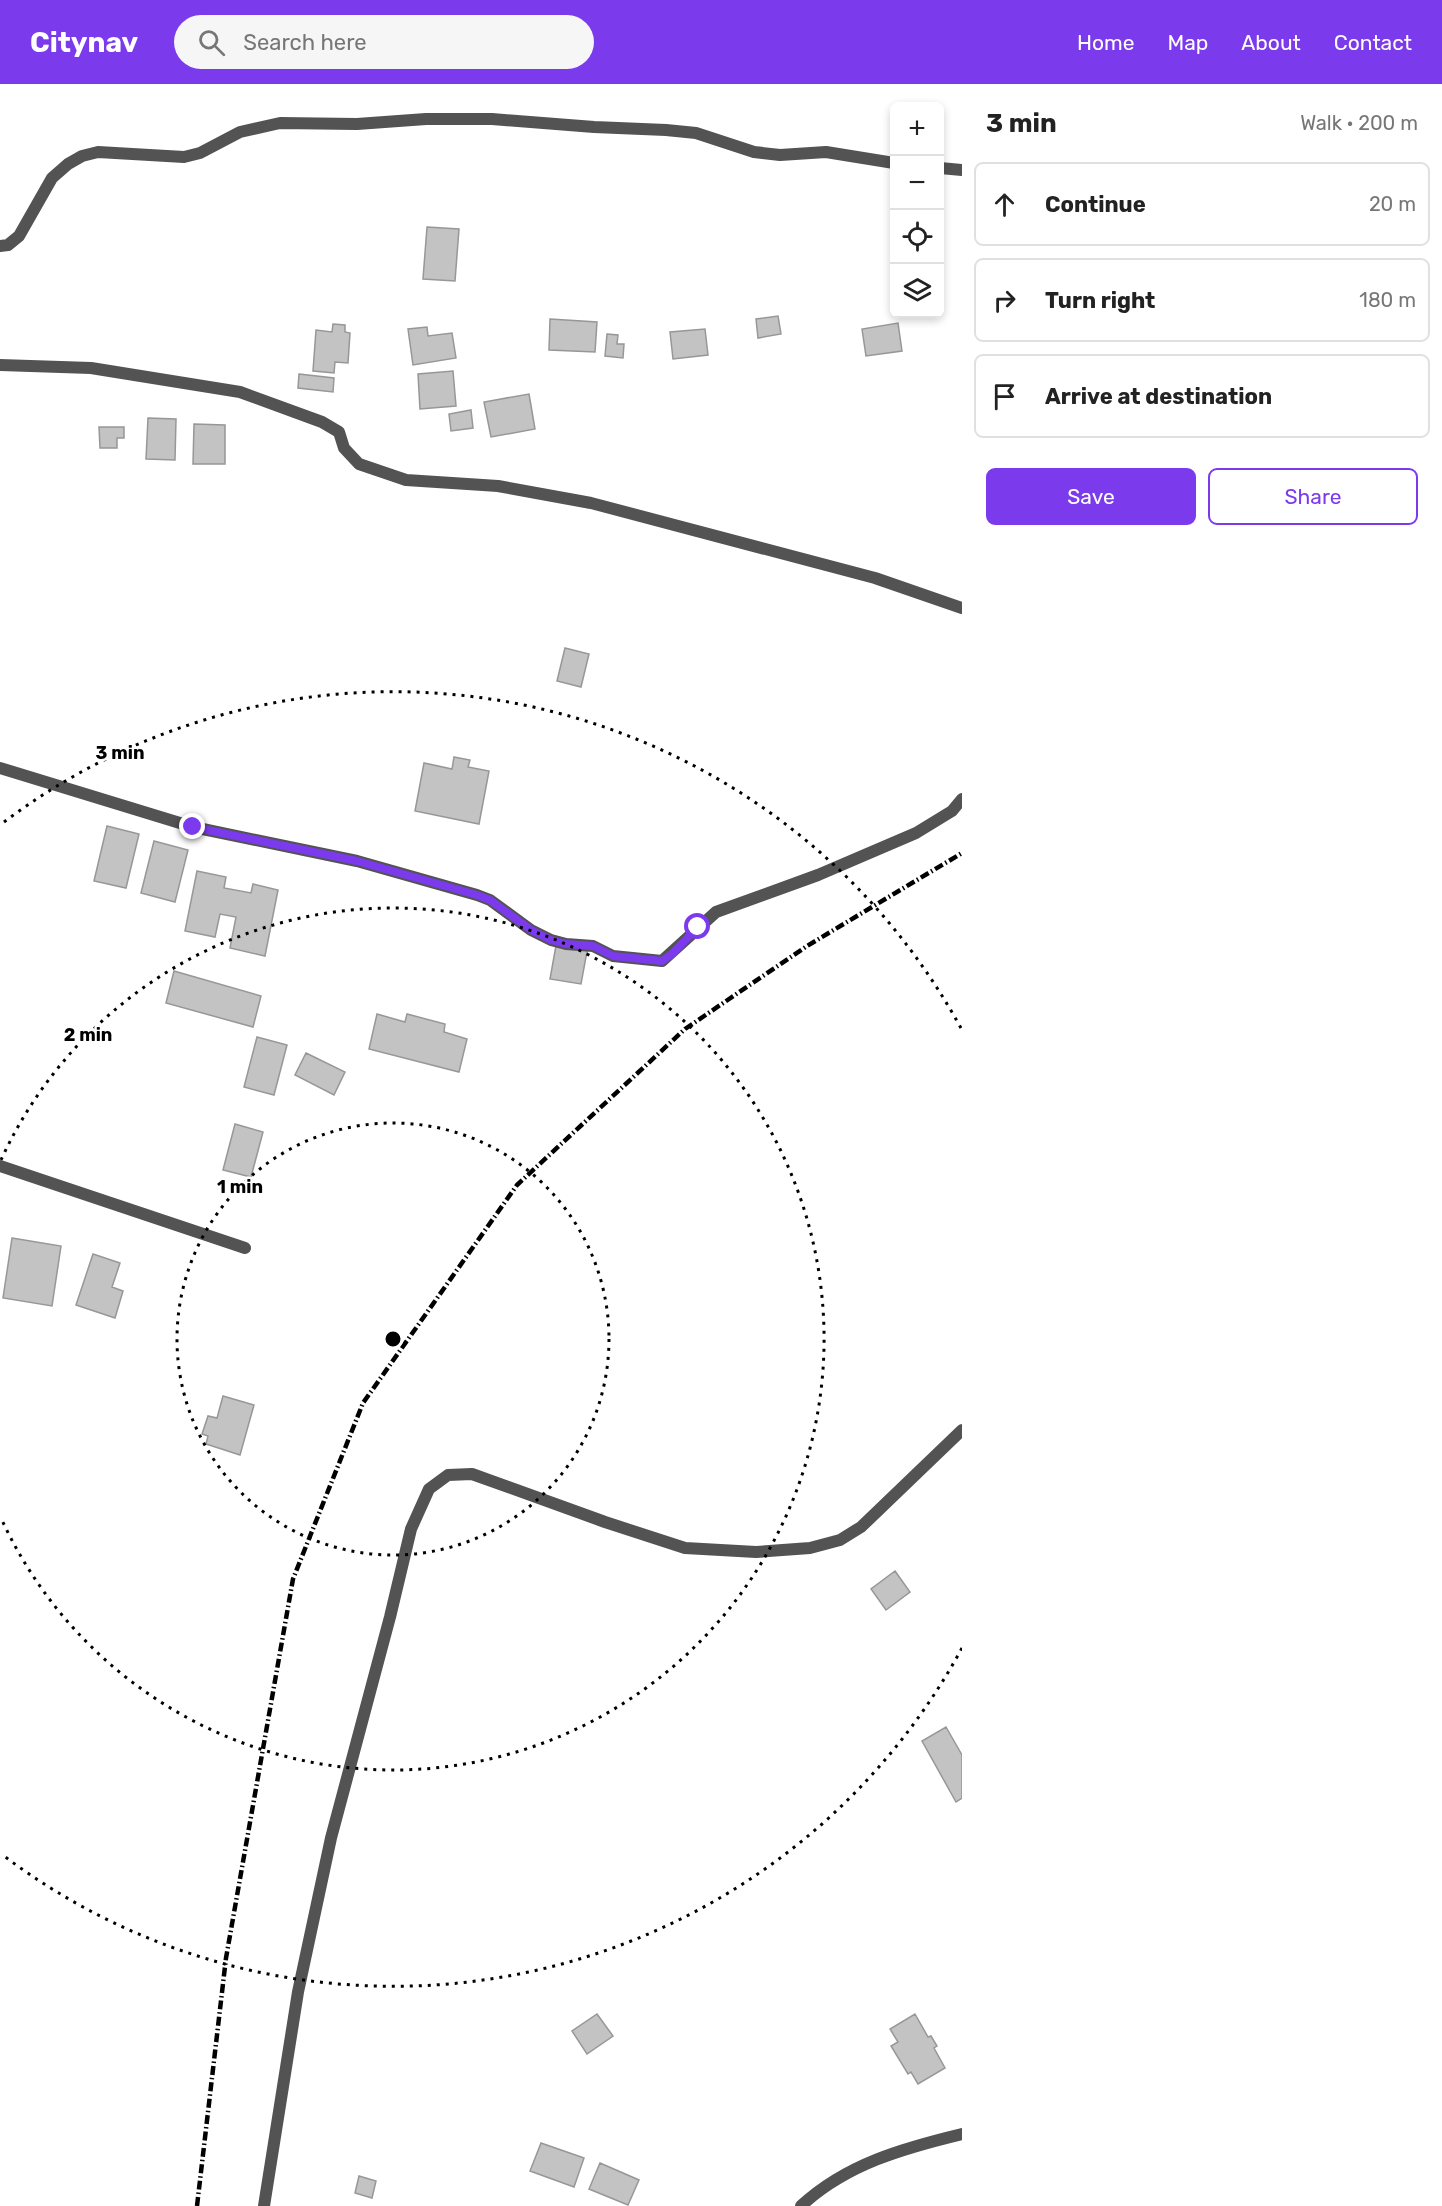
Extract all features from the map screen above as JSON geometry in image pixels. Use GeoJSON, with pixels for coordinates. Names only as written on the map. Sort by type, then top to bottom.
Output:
{"type":"FeatureCollection","features":[{"type":"Feature","properties":{"kind":"street"},"geometry":{"type":"LineString","coordinates":[[0,246],[8,245],[19,237],[52,178],[68,164],[82,156],[98,152],[184,157],[200,153],[240,132],[280,123],[357,124],[426,119],[492,119],[666,130],[696,133],[754,152],[780,155],[826,152],[890,162]]}},
{"type":"Feature","properties":{"kind":"street"},"geometry":{"type":"LineString","coordinates":[[944,168],[962,170]]}},
{"type":"Feature","properties":{"kind":"street"},"geometry":{"type":"LineString","coordinates":[[0,365],[91,368],[240,392],[322,422],[339,432],[344,448],[359,464],[406,480],[498,486],[591,503],[874,578],[962,608]]}},
{"type":"Feature","properties":{"kind":"street"},"geometry":{"type":"LineString","coordinates":[[0,768],[193,827],[357,861],[477,895],[490,900],[531,930],[551,940],[566,944],[593,946],[613,956],[646,961],[662,961],[716,912],[818,875],[916,833],[951,812],[962,799]]}},
{"type":"Feature","properties":{"kind":"street"},"geometry":{"type":"LineString","coordinates":[[0,1166],[245,1248]]}},
{"type":"Feature","properties":{"kind":"street"},"geometry":{"type":"LineString","coordinates":[[264,2206],[298,1992],[331,1838],[411,1529],[429,1489],[448,1475],[472,1474],[685,1548],[756,1552],[810,1548],[840,1540],[861,1527],[962,1430]]}},
{"type":"Feature","properties":{"kind":"street"},"geometry":{"type":"LineString","coordinates":[[801,2206],[818,2191],[854,2168],[910,2146],[962,2134]]}},
{"type":"Feature","properties":{"kind":"building"},"geometry":{"type":"Polygon","coordinates":[[[427,227],[459,229],[455,281],[423,279],[427,227]]]}},
{"type":"Feature","properties":{"kind":"building"},"geometry":{"type":"Polygon","coordinates":[[[778,316],[781,334],[758,338],[756,319],[778,316]]]}},
{"type":"Feature","properties":{"kind":"building"},"geometry":{"type":"Polygon","coordinates":[[[550,319],[597,322],[595,352],[549,350],[550,319]]]}},
{"type":"Feature","properties":{"kind":"building"},"geometry":{"type":"Polygon","coordinates":[[[898,323],[902,351],[866,356],[862,329],[898,323]]]}},
{"type":"Feature","properties":{"kind":"building"},"geometry":{"type":"Polygon","coordinates":[[[333,324],[345,325],[345,332],[350,333],[348,363],[335,362],[334,373],[313,371],[316,330],[332,332],[333,324]]]}},
{"type":"Feature","properties":{"kind":"building"},"geometry":{"type":"Polygon","coordinates":[[[427,327],[428,336],[452,333],[456,358],[413,365],[408,329],[427,327]]]}},
{"type":"Feature","properties":{"kind":"building"},"geometry":{"type":"Polygon","coordinates":[[[705,329],[708,355],[673,359],[670,332],[705,329]]]}},
{"type":"Feature","properties":{"kind":"building"},"geometry":{"type":"Polygon","coordinates":[[[607,334],[618,335],[617,344],[624,344],[623,358],[605,356],[607,334]]]}},
{"type":"Feature","properties":{"kind":"building"},"geometry":{"type":"Polygon","coordinates":[[[453,371],[456,406],[420,409],[418,374],[453,371]]]}},
{"type":"Feature","properties":{"kind":"building"},"geometry":{"type":"Polygon","coordinates":[[[299,374],[334,378],[333,392],[298,388],[299,374]]]}},
{"type":"Feature","properties":{"kind":"building"},"geometry":{"type":"Polygon","coordinates":[[[529,394],[535,429],[491,437],[484,402],[529,394]]]}},
{"type":"Feature","properties":{"kind":"building"},"geometry":{"type":"Polygon","coordinates":[[[471,410],[473,428],[451,431],[449,414],[471,410]]]}},
{"type":"Feature","properties":{"kind":"building"},"geometry":{"type":"Polygon","coordinates":[[[148,418],[176,419],[175,460],[146,459],[148,418]]]}},
{"type":"Feature","properties":{"kind":"building"},"geometry":{"type":"Polygon","coordinates":[[[194,424],[225,425],[225,464],[193,464],[194,424]]]}},
{"type":"Feature","properties":{"kind":"building"},"geometry":{"type":"Polygon","coordinates":[[[99,427],[124,427],[124,438],[117,438],[117,448],[100,448],[99,427]]]}},
{"type":"Feature","properties":{"kind":"building"},"geometry":{"type":"Polygon","coordinates":[[[565,648],[589,654],[581,687],[557,681],[565,648]]]}},
{"type":"Feature","properties":{"kind":"building"},"geometry":{"type":"Polygon","coordinates":[[[454,757],[470,760],[468,767],[489,771],[479,824],[415,811],[424,763],[452,769],[454,757]]]}},
{"type":"Feature","properties":{"kind":"building"},"geometry":{"type":"Polygon","coordinates":[[[107,826],[139,834],[126,888],[94,881],[107,826]]]}},
{"type":"Feature","properties":{"kind":"building"},"geometry":{"type":"Polygon","coordinates":[[[154,841],[188,850],[175,902],[141,893],[154,841]]]}},
{"type":"Feature","properties":{"kind":"building"},"geometry":{"type":"Polygon","coordinates":[[[197,871],[226,877],[224,888],[251,893],[253,884],[278,890],[265,956],[230,948],[236,917],[220,914],[215,937],[185,931],[197,871]]]}},
{"type":"Feature","properties":{"kind":"building"},"geometry":{"type":"Polygon","coordinates":[[[557,940],[588,946],[581,984],[550,979],[557,940]]]}},
{"type":"Feature","properties":{"kind":"building"},"geometry":{"type":"Polygon","coordinates":[[[174,971],[261,996],[253,1027],[166,1003],[174,971]]]}},
{"type":"Feature","properties":{"kind":"building"},"geometry":{"type":"Polygon","coordinates":[[[377,1014],[405,1022],[407,1014],[445,1024],[444,1032],[467,1039],[459,1072],[369,1049],[377,1014]]]}},
{"type":"Feature","properties":{"kind":"building"},"geometry":{"type":"Polygon","coordinates":[[[257,1037],[287,1045],[274,1095],[244,1087],[257,1037]]]}},
{"type":"Feature","properties":{"kind":"building"},"geometry":{"type":"Polygon","coordinates":[[[306,1053],[345,1072],[334,1095],[295,1075],[306,1053]]]}},
{"type":"Feature","properties":{"kind":"building"},"geometry":{"type":"Polygon","coordinates":[[[235,1124],[263,1132],[251,1177],[223,1170],[235,1124]]]}},
{"type":"Feature","properties":{"kind":"building"},"geometry":{"type":"Polygon","coordinates":[[[12,1238],[61,1246],[52,1306],[3,1298],[12,1238]]]}},
{"type":"Feature","properties":{"kind":"building"},"geometry":{"type":"Polygon","coordinates":[[[93,1254],[120,1263],[112,1287],[123,1291],[115,1318],[76,1305],[93,1254]]]}},
{"type":"Feature","properties":{"kind":"building"},"geometry":{"type":"Polygon","coordinates":[[[223,1396],[254,1405],[240,1455],[206,1444],[208,1436],[202,1434],[208,1416],[217,1418],[223,1396]]]}},
{"type":"Feature","properties":{"kind":"building"},"geometry":{"type":"Polygon","coordinates":[[[895,1571],[910,1592],[886,1610],[871,1589],[895,1571]]]}},
{"type":"Feature","properties":{"kind":"building"},"geometry":{"type":"Polygon","coordinates":[[[946,1727],[962,1755],[962,1798],[956,1802],[922,1741],[946,1727]]]}},
{"type":"Feature","properties":{"kind":"building"},"geometry":{"type":"Polygon","coordinates":[[[597,2014],[613,2036],[587,2054],[572,2031],[597,2014]]]}},
{"type":"Feature","properties":{"kind":"building"},"geometry":{"type":"Polygon","coordinates":[[[915,2014],[928,2037],[931,2036],[937,2046],[934,2048],[945,2068],[918,2084],[911,2072],[908,2074],[891,2046],[898,2042],[890,2029],[915,2014]]]}},
{"type":"Feature","properties":{"kind":"building"},"geometry":{"type":"Polygon","coordinates":[[[541,2143],[584,2158],[574,2187],[530,2171],[541,2143]]]}},
{"type":"Feature","properties":{"kind":"building"},"geometry":{"type":"Polygon","coordinates":[[[600,2163],[639,2180],[628,2205],[589,2189],[600,2163]]]}},
{"type":"Feature","properties":{"kind":"building"},"geometry":{"type":"Polygon","coordinates":[[[359,2176],[376,2181],[372,2198],[355,2193],[359,2176]]]}},
{"type":"Feature","properties":{"kind":"railway"},"geometry":{"type":"LineString","coordinates":[[197,2206],[226,1958],[293,1579],[363,1403],[517,1185],[685,1029],[807,946],[962,853]]}},
{"type":"Feature","properties":{"kind":"route"},"geometry":{"type":"LineString","coordinates":[[193,827],[357,861],[477,895],[490,900],[531,930],[551,940],[566,944],[593,946],[613,956],[662,961],[698,927]]}}]}
